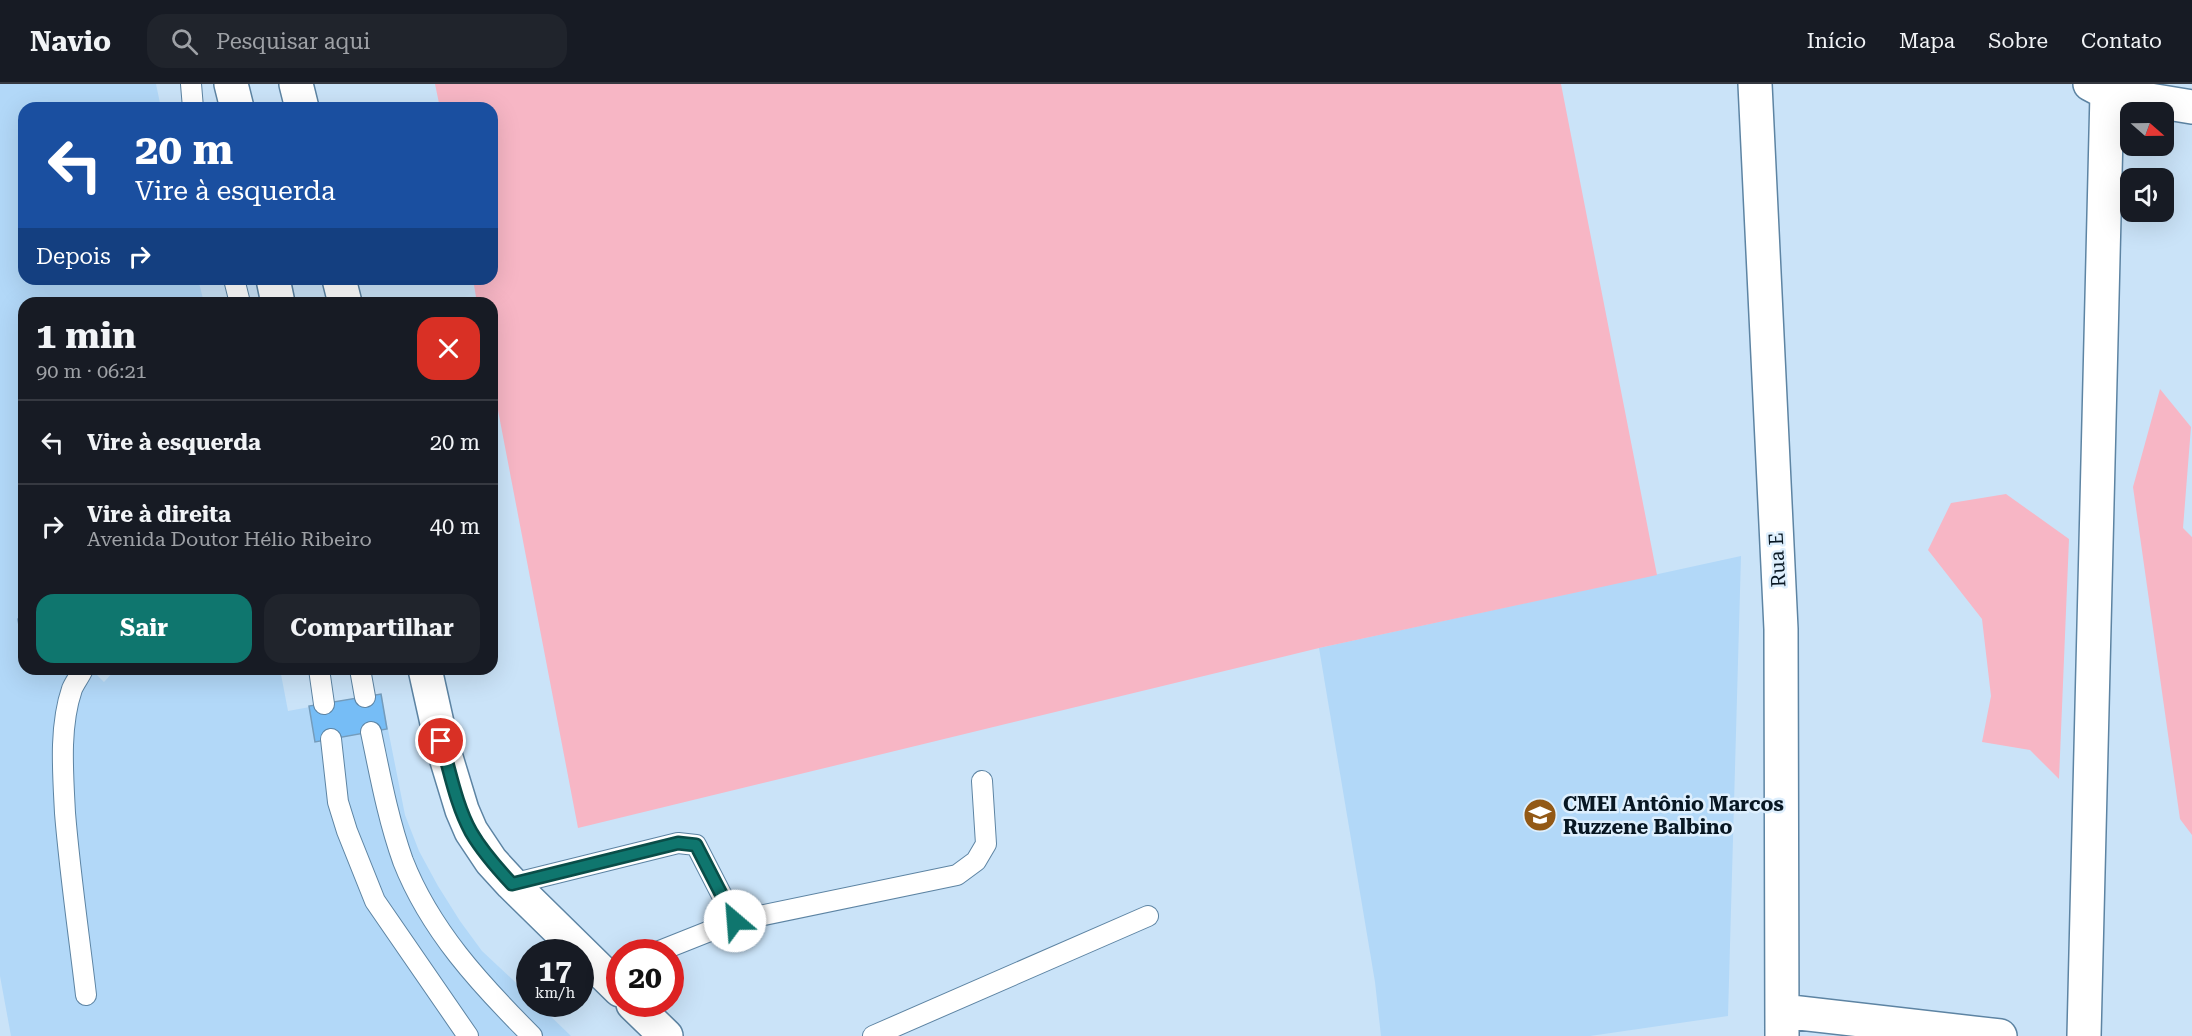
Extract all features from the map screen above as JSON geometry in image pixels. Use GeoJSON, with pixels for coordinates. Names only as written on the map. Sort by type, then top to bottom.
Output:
{"type":"FeatureCollection","features":[{"type":"Feature","properties":{"kind":"street"},"geometry":{"type":"LineString","coordinates":[[231,84],[236,102]]}},
{"type":"Feature","properties":{"kind":"street"},"geometry":{"type":"LineString","coordinates":[[296,84],[300,102]]}},
{"type":"Feature","properties":{"kind":"street","name":"Rua E"},"geometry":{"type":"LineString","coordinates":[[1755,84],[1780,629],[1782,1024]]}},
{"type":"Feature","properties":{"kind":"street"},"geometry":{"type":"LineString","coordinates":[[2084,1036],[2098,88],[2192,107]]}},
{"type":"Feature","properties":{"kind":"street"},"geometry":{"type":"LineString","coordinates":[[411,675],[441,741]]}},
{"type":"Feature","properties":{"kind":"street"},"geometry":{"type":"LineString","coordinates":[[426,675],[441,741],[462,810],[471,831],[491,861],[512,884],[606,970]]}},
{"type":"Feature","properties":{"kind":"street"},"geometry":{"type":"LineString","coordinates":[[646,1017],[666,1036]]}},
{"type":"Feature","properties":{"kind":"street"},"geometry":{"type":"LineString","coordinates":[[1782,1024],[2000,1036]]}},
{"type":"Feature","properties":{"kind":"lane"},"geometry":{"type":"LineString","coordinates":[[191,84],[192,102]]}},
{"type":"Feature","properties":{"kind":"lane"},"geometry":{"type":"LineString","coordinates":[[80,675],[72,689],[69,706],[65,731],[63,775],[68,843],[86,995]]}},
{"type":"Feature","properties":{"kind":"lane"},"geometry":{"type":"LineString","coordinates":[[320,675],[324,704]]}},
{"type":"Feature","properties":{"kind":"lane"},"geometry":{"type":"LineString","coordinates":[[361,675],[365,697]]}},
{"type":"Feature","properties":{"kind":"lane"},"geometry":{"type":"LineString","coordinates":[[371,732],[389,814],[403,860],[429,914],[463,963],[532,1036]]}},
{"type":"Feature","properties":{"kind":"lane"},"geometry":{"type":"LineString","coordinates":[[331,739],[338,802],[375,901],[468,1036]]}},
{"type":"Feature","properties":{"kind":"lane"},"geometry":{"type":"LineString","coordinates":[[684,941],[735,921],[957,875],[975,861],[986,844],[982,781]]}},
{"type":"Feature","properties":{"kind":"lane"},"geometry":{"type":"LineString","coordinates":[[512,884],[678,843],[696,845],[735,921]]}},
{"type":"Feature","properties":{"kind":"lane"},"geometry":{"type":"LineString","coordinates":[[873,1036],[1148,916]]}},
{"type":"Feature","properties":{"kind":"shaded area"},"geometry":{"type":"Polygon","coordinates":[[[0,84],[156,84],[160,102],[18,102],[18,285],[200,285],[202,297],[18,297],[18,675],[97,675],[104,682],[110,675],[281,675],[288,711],[381,694],[405,815],[419,851],[438,886],[482,951],[516,983],[516,1017],[551,1017],[571,1036],[11,1036],[0,976],[0,84]]]}},
{"type":"Feature","properties":{"kind":"shaded area"},"geometry":{"type":"Polygon","coordinates":[[[435,84],[1561,84],[1657,575],[1319,648],[578,828],[498,410],[498,297],[476,297],[474,285],[498,285],[498,102],[439,102],[435,84]]]}},
{"type":"Feature","properties":{"kind":"shaded area"},"geometry":{"type":"Polygon","coordinates":[[[2160,389],[2191,427],[2183,528],[2192,537],[2192,835],[2180,819],[2133,487],[2160,389]]]}},
{"type":"Feature","properties":{"kind":"shaded area"},"geometry":{"type":"Polygon","coordinates":[[[2006,494],[2069,539],[2059,779],[2030,750],[1982,742],[1991,696],[1982,619],[1928,550],[1951,503],[2006,494]]]}},
{"type":"Feature","properties":{"kind":"shaded area","name":"CMEI Antônio Marcos Ruzzene Balbino"},"geometry":{"type":"Polygon","coordinates":[[[1741,556],[1728,1016],[1590,1036],[1381,1036],[1375,982],[1319,648],[1741,556]]]}},
{"type":"Feature","properties":{"kind":"building"},"geometry":{"type":"Polygon","coordinates":[[[381,694],[387,729],[315,742],[309,706],[381,694]]]}},
{"type":"Feature","properties":{"kind":"place","name":"CMEI Antônio Marcos Ruzzene Balbino"},"geometry":{"type":"Point","coordinates":[1540,815]}},
{"type":"Feature","properties":{"kind":"route"},"geometry":{"type":"LineString","coordinates":[[441,741],[462,810],[471,831],[491,861],[512,884],[678,843],[696,845],[735,921]]}}]}
